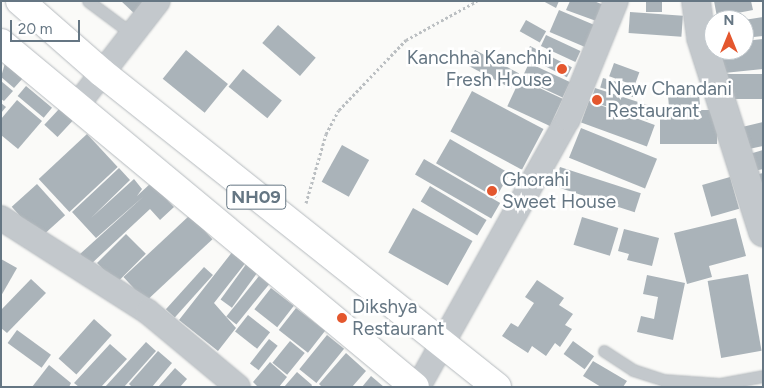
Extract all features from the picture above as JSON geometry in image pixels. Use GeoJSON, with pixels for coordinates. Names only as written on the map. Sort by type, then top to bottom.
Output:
{"type":"FeatureCollection","features":[{"type":"Feature","properties":{"kind":"main road","name":"NH09"},"geometry":{"type":"LineString","coordinates":[[20,1],[101,72],[297,230],[497,387]]}},
{"type":"Feature","properties":{"kind":"main road","name":"NH09"},"geometry":{"type":"LineString","coordinates":[[1,42],[417,387]]}},
{"type":"Feature","properties":{"kind":"street"},"geometry":{"type":"LineString","coordinates":[[78,104],[131,33],[158,1]]}},
{"type":"Feature","properties":{"kind":"street"},"geometry":{"type":"LineString","coordinates":[[417,387],[443,345],[568,118],[616,1]]}},
{"type":"Feature","properties":{"kind":"street"},"geometry":{"type":"LineString","coordinates":[[696,1],[701,38],[763,232]]}},
{"type":"Feature","properties":{"kind":"street"},"geometry":{"type":"LineString","coordinates":[[1,218],[148,312],[238,387]]}},
{"type":"Feature","properties":{"kind":"lane"},"geometry":{"type":"LineString","coordinates":[[88,1],[131,33]]}},
{"type":"Feature","properties":{"kind":"lane"},"geometry":{"type":"LineString","coordinates":[[604,351],[633,370],[663,380],[720,384],[763,376]]}},
{"type":"Feature","properties":{"kind":"path"},"geometry":{"type":"LineString","coordinates":[[297,230],[326,134],[339,110],[406,40],[477,1]]}},
{"type":"Feature","properties":{"kind":"building"},"geometry":{"type":"Polygon","coordinates":[[[121,1],[149,1],[136,15],[121,1]]]}},
{"type":"Feature","properties":{"kind":"building"},"geometry":{"type":"Polygon","coordinates":[[[543,1],[559,1],[556,8],[543,1]]]}},
{"type":"Feature","properties":{"kind":"building"},"geometry":{"type":"Polygon","coordinates":[[[570,1],[594,1],[606,6],[599,22],[566,10],[570,1]]]}},
{"type":"Feature","properties":{"kind":"building"},"geometry":{"type":"Polygon","coordinates":[[[646,1],[662,1],[662,12],[646,12],[646,1]]]}},
{"type":"Feature","properties":{"kind":"building"},"geometry":{"type":"Polygon","coordinates":[[[714,1],[751,1],[753,10],[716,10],[714,1]]]}},
{"type":"Feature","properties":{"kind":"building"},"geometry":{"type":"Polygon","coordinates":[[[559,10],[597,26],[587,48],[550,32],[559,10]]]}},
{"type":"Feature","properties":{"kind":"building"},"geometry":{"type":"Polygon","coordinates":[[[630,12],[683,16],[681,37],[629,33],[630,12]]]}},
{"type":"Feature","properties":{"kind":"building"},"geometry":{"type":"Polygon","coordinates":[[[763,17],[763,36],[754,37],[754,18],[763,17]]]}},
{"type":"Feature","properties":{"kind":"building"},"geometry":{"type":"Polygon","coordinates":[[[526,20],[546,31],[540,43],[520,31],[526,20]]]}},
{"type":"Feature","properties":{"kind":"building"},"geometry":{"type":"Polygon","coordinates":[[[278,25],[316,58],[300,76],[262,43],[278,25]]]}},
{"type":"Feature","properties":{"kind":"building"},"geometry":{"type":"Polygon","coordinates":[[[546,35],[580,51],[575,62],[541,46],[546,35]]]}},
{"type":"Feature","properties":{"kind":"building"},"geometry":{"type":"Polygon","coordinates":[[[763,39],[763,69],[724,73],[723,60],[754,60],[754,40],[763,39]]]}},
{"type":"Feature","properties":{"kind":"building"},"geometry":{"type":"Polygon","coordinates":[[[530,46],[572,67],[567,77],[525,56],[530,46]]]}},
{"type":"Feature","properties":{"kind":"building"},"geometry":{"type":"Polygon","coordinates":[[[186,50],[228,84],[205,113],[163,79],[186,50]]]}},
{"type":"Feature","properties":{"kind":"building"},"geometry":{"type":"Polygon","coordinates":[[[475,50],[519,73],[511,88],[467,65],[475,50]]]}},
{"type":"Feature","properties":{"kind":"building"},"geometry":{"type":"Polygon","coordinates":[[[5,63],[23,78],[14,88],[1,77],[5,63]]]}},
{"type":"Feature","properties":{"kind":"building"},"geometry":{"type":"Polygon","coordinates":[[[529,63],[570,82],[563,97],[522,78],[529,63]]]}},
{"type":"Feature","properties":{"kind":"building"},"geometry":{"type":"Polygon","coordinates":[[[614,63],[639,72],[635,85],[609,76],[614,63]]]}},
{"type":"Feature","properties":{"kind":"building"},"geometry":{"type":"Polygon","coordinates":[[[243,69],[282,100],[267,118],[229,87],[243,69]]]}},
{"type":"Feature","properties":{"kind":"building"},"geometry":{"type":"Polygon","coordinates":[[[726,74],[763,74],[763,99],[726,99],[726,74]]]}},
{"type":"Feature","properties":{"kind":"building"},"geometry":{"type":"Polygon","coordinates":[[[603,78],[637,88],[634,97],[600,88],[603,78]]]}},
{"type":"Feature","properties":{"kind":"building"},"geometry":{"type":"Polygon","coordinates":[[[520,79],[563,99],[550,126],[507,106],[520,79]]]}},
{"type":"Feature","properties":{"kind":"building"},"geometry":{"type":"Polygon","coordinates":[[[1,81],[13,91],[4,101],[1,99],[1,81]]]}},
{"type":"Feature","properties":{"kind":"building"},"geometry":{"type":"Polygon","coordinates":[[[26,86],[52,108],[44,118],[18,96],[26,86]]]}},
{"type":"Feature","properties":{"kind":"building"},"geometry":{"type":"Polygon","coordinates":[[[595,88],[652,107],[648,120],[591,101],[595,88]]]}},
{"type":"Feature","properties":{"kind":"building"},"geometry":{"type":"Polygon","coordinates":[[[472,91],[544,129],[522,170],[450,132],[472,91]]]}},
{"type":"Feature","properties":{"kind":"building"},"geometry":{"type":"Polygon","coordinates":[[[699,94],[700,106],[669,109],[668,97],[699,94]]]}},
{"type":"Feature","properties":{"kind":"building"},"geometry":{"type":"Polygon","coordinates":[[[17,100],[42,121],[18,149],[1,135],[1,119],[17,100]]]}},
{"type":"Feature","properties":{"kind":"building"},"geometry":{"type":"Polygon","coordinates":[[[589,101],[655,125],[647,147],[581,123],[589,101]]]}},
{"type":"Feature","properties":{"kind":"building"},"geometry":{"type":"Polygon","coordinates":[[[1,103],[6,107],[1,113],[1,103]]]}},
{"type":"Feature","properties":{"kind":"building"},"geometry":{"type":"Polygon","coordinates":[[[60,108],[73,120],[57,137],[44,125],[60,108]]]}},
{"type":"Feature","properties":{"kind":"building"},"geometry":{"type":"Polygon","coordinates":[[[660,110],[717,110],[717,144],[660,144],[660,110]]]}},
{"type":"Feature","properties":{"kind":"building"},"geometry":{"type":"Polygon","coordinates":[[[763,122],[763,146],[744,150],[738,128],[763,122]]]}},
{"type":"Feature","properties":{"kind":"building"},"geometry":{"type":"Polygon","coordinates":[[[581,128],[657,159],[645,188],[569,158],[581,128]]]}},
{"type":"Feature","properties":{"kind":"building"},"geometry":{"type":"Polygon","coordinates":[[[87,134],[118,167],[69,212],[39,179],[87,134]]]}},
{"type":"Feature","properties":{"kind":"building"},"geometry":{"type":"Polygon","coordinates":[[[450,139],[510,174],[496,198],[436,163],[450,139]]]}},
{"type":"Feature","properties":{"kind":"building"},"geometry":{"type":"Polygon","coordinates":[[[342,145],[369,160],[349,197],[322,182],[342,145]]]}},
{"type":"Feature","properties":{"kind":"building"},"geometry":{"type":"Polygon","coordinates":[[[763,150],[763,169],[750,172],[746,155],[763,150]]]}},
{"type":"Feature","properties":{"kind":"building"},"geometry":{"type":"Polygon","coordinates":[[[424,159],[500,203],[491,219],[415,175],[424,159]]]}},
{"type":"Feature","properties":{"kind":"building"},"geometry":{"type":"Polygon","coordinates":[[[560,167],[641,193],[635,212],[554,186],[560,167]]]}},
{"type":"Feature","properties":{"kind":"building"},"geometry":{"type":"Polygon","coordinates":[[[119,168],[130,180],[91,218],[134,179],[142,189],[137,196],[151,183],[174,207],[160,220],[150,209],[90,265],[80,254],[144,196],[96,238],[72,212],[119,168]]]}},
{"type":"Feature","properties":{"kind":"building"},"geometry":{"type":"Polygon","coordinates":[[[763,173],[763,196],[755,175],[763,173]]]}},
{"type":"Feature","properties":{"kind":"building"},"geometry":{"type":"Polygon","coordinates":[[[730,177],[739,209],[711,217],[702,185],[730,177]]]}},
{"type":"Feature","properties":{"kind":"building"},"geometry":{"type":"Polygon","coordinates":[[[37,184],[65,215],[40,238],[12,207],[37,184]]]}},
{"type":"Feature","properties":{"kind":"building"},"geometry":{"type":"Polygon","coordinates":[[[430,186],[487,220],[477,235],[421,201],[430,186]]]}},
{"type":"Feature","properties":{"kind":"building"},"geometry":{"type":"Polygon","coordinates":[[[413,208],[472,241],[448,286],[388,253],[413,208]]]}},
{"type":"Feature","properties":{"kind":"building"},"geometry":{"type":"Polygon","coordinates":[[[190,215],[213,239],[146,301],[123,277],[190,215]]]}},
{"type":"Feature","properties":{"kind":"building"},"geometry":{"type":"Polygon","coordinates":[[[582,217],[618,228],[610,256],[574,245],[582,217]]]}},
{"type":"Feature","properties":{"kind":"building"},"geometry":{"type":"Polygon","coordinates":[[[736,218],[746,256],[709,266],[712,277],[687,284],[674,233],[736,218]]]}},
{"type":"Feature","properties":{"kind":"building"},"geometry":{"type":"Polygon","coordinates":[[[624,229],[659,238],[652,266],[627,260],[629,254],[618,251],[624,229]]]}},
{"type":"Feature","properties":{"kind":"building"},"geometry":{"type":"Polygon","coordinates":[[[126,234],[146,254],[117,283],[97,263],[126,234]]]}},
{"type":"Feature","properties":{"kind":"building"},"geometry":{"type":"Polygon","coordinates":[[[233,251],[247,261],[214,303],[236,328],[218,351],[179,320],[233,251]]]}},
{"type":"Feature","properties":{"kind":"building"},"geometry":{"type":"Polygon","coordinates":[[[1,259],[17,268],[1,296],[1,259]]]}},
{"type":"Feature","properties":{"kind":"building"},"geometry":{"type":"Polygon","coordinates":[[[247,263],[258,271],[232,308],[221,299],[247,263]]]}},
{"type":"Feature","properties":{"kind":"building"},"geometry":{"type":"Polygon","coordinates":[[[204,267],[213,275],[175,317],[166,309],[204,267]]]}},
{"type":"Feature","properties":{"kind":"building"},"geometry":{"type":"Polygon","coordinates":[[[748,274],[762,351],[721,358],[708,281],[748,274]]]}},
{"type":"Feature","properties":{"kind":"building"},"geometry":{"type":"Polygon","coordinates":[[[647,275],[685,283],[673,340],[637,332],[641,316],[654,319],[658,297],[643,294],[647,275]]]}},
{"type":"Feature","properties":{"kind":"building"},"geometry":{"type":"Polygon","coordinates":[[[259,276],[269,284],[236,325],[226,316],[259,276]]]}},
{"type":"Feature","properties":{"kind":"building"},"geometry":{"type":"Polygon","coordinates":[[[31,279],[46,293],[7,333],[1,328],[1,310],[31,279]]]}},
{"type":"Feature","properties":{"kind":"building"},"geometry":{"type":"Polygon","coordinates":[[[537,280],[564,298],[559,305],[573,314],[565,325],[572,329],[560,347],[555,343],[546,356],[532,346],[528,353],[502,336],[511,323],[518,327],[534,303],[525,297],[537,280]]]}},
{"type":"Feature","properties":{"kind":"building"},"geometry":{"type":"Polygon","coordinates":[[[271,288],[294,306],[277,327],[254,309],[271,288]]]}},
{"type":"Feature","properties":{"kind":"building"},"geometry":{"type":"Polygon","coordinates":[[[296,308],[325,331],[308,353],[279,330],[296,308]]]}},
{"type":"Feature","properties":{"kind":"building"},"geometry":{"type":"Polygon","coordinates":[[[248,315],[270,332],[257,349],[235,332],[248,315]]]}},
{"type":"Feature","properties":{"kind":"building"},"geometry":{"type":"Polygon","coordinates":[[[94,319],[112,335],[76,374],[59,358],[94,319]]]}},
{"type":"Feature","properties":{"kind":"building"},"geometry":{"type":"Polygon","coordinates":[[[17,330],[51,355],[42,368],[8,343],[17,330]]]}},
{"type":"Feature","properties":{"kind":"building"},"geometry":{"type":"Polygon","coordinates":[[[327,335],[344,349],[316,383],[299,369],[327,335]]]}},
{"type":"Feature","properties":{"kind":"building"},"geometry":{"type":"Polygon","coordinates":[[[269,339],[278,346],[259,370],[250,363],[269,339]]]}},
{"type":"Feature","properties":{"kind":"building"},"geometry":{"type":"Polygon","coordinates":[[[290,341],[305,353],[287,375],[272,363],[290,341]]]}},
{"type":"Feature","properties":{"kind":"building"},"geometry":{"type":"Polygon","coordinates":[[[573,341],[594,356],[585,369],[564,354],[573,341]]]}},
{"type":"Feature","properties":{"kind":"building"},"geometry":{"type":"Polygon","coordinates":[[[146,342],[156,351],[124,387],[105,387],[146,342]]]}},
{"type":"Feature","properties":{"kind":"building"},"geometry":{"type":"Polygon","coordinates":[[[110,344],[127,359],[101,387],[79,387],[74,383],[110,344]]]}},
{"type":"Feature","properties":{"kind":"building"},"geometry":{"type":"Polygon","coordinates":[[[158,351],[172,363],[152,387],[132,387],[129,384],[158,351]]]}},
{"type":"Feature","properties":{"kind":"building"},"geometry":{"type":"Polygon","coordinates":[[[346,353],[366,371],[352,387],[322,387],[319,384],[346,353]]]}},
{"type":"Feature","properties":{"kind":"building"},"geometry":{"type":"Polygon","coordinates":[[[593,361],[627,381],[623,387],[601,387],[583,376],[593,361]]]}},
{"type":"Feature","properties":{"kind":"building"},"geometry":{"type":"Polygon","coordinates":[[[270,362],[287,377],[279,387],[258,387],[253,382],[270,362]]]}},
{"type":"Feature","properties":{"kind":"building"},"geometry":{"type":"Polygon","coordinates":[[[49,365],[71,383],[69,387],[32,387],[49,365]]]}},
{"type":"Feature","properties":{"kind":"building"},"geometry":{"type":"Polygon","coordinates":[[[175,368],[187,379],[180,387],[158,387],[175,368]]]}},
{"type":"Feature","properties":{"kind":"building"},"geometry":{"type":"Polygon","coordinates":[[[297,372],[312,385],[311,387],[284,387],[297,372]]]}},
{"type":"Feature","properties":{"kind":"building"},"geometry":{"type":"Polygon","coordinates":[[[371,376],[384,387],[362,387],[371,376]]]}},
{"type":"Feature","properties":{"kind":"place","name":"Kanchha Kanchhi Fresh House"},"geometry":{"type":"Point","coordinates":[562,69]}},
{"type":"Feature","properties":{"kind":"place","name":"New Chandani Restaurant"},"geometry":{"type":"Point","coordinates":[597,100]}},
{"type":"Feature","properties":{"kind":"place","name":"Ghorahi Sweet House"},"geometry":{"type":"Point","coordinates":[492,191]}},
{"type":"Feature","properties":{"kind":"place","name":"Dikshya Restaurant"},"geometry":{"type":"Point","coordinates":[342,318]}}]}
